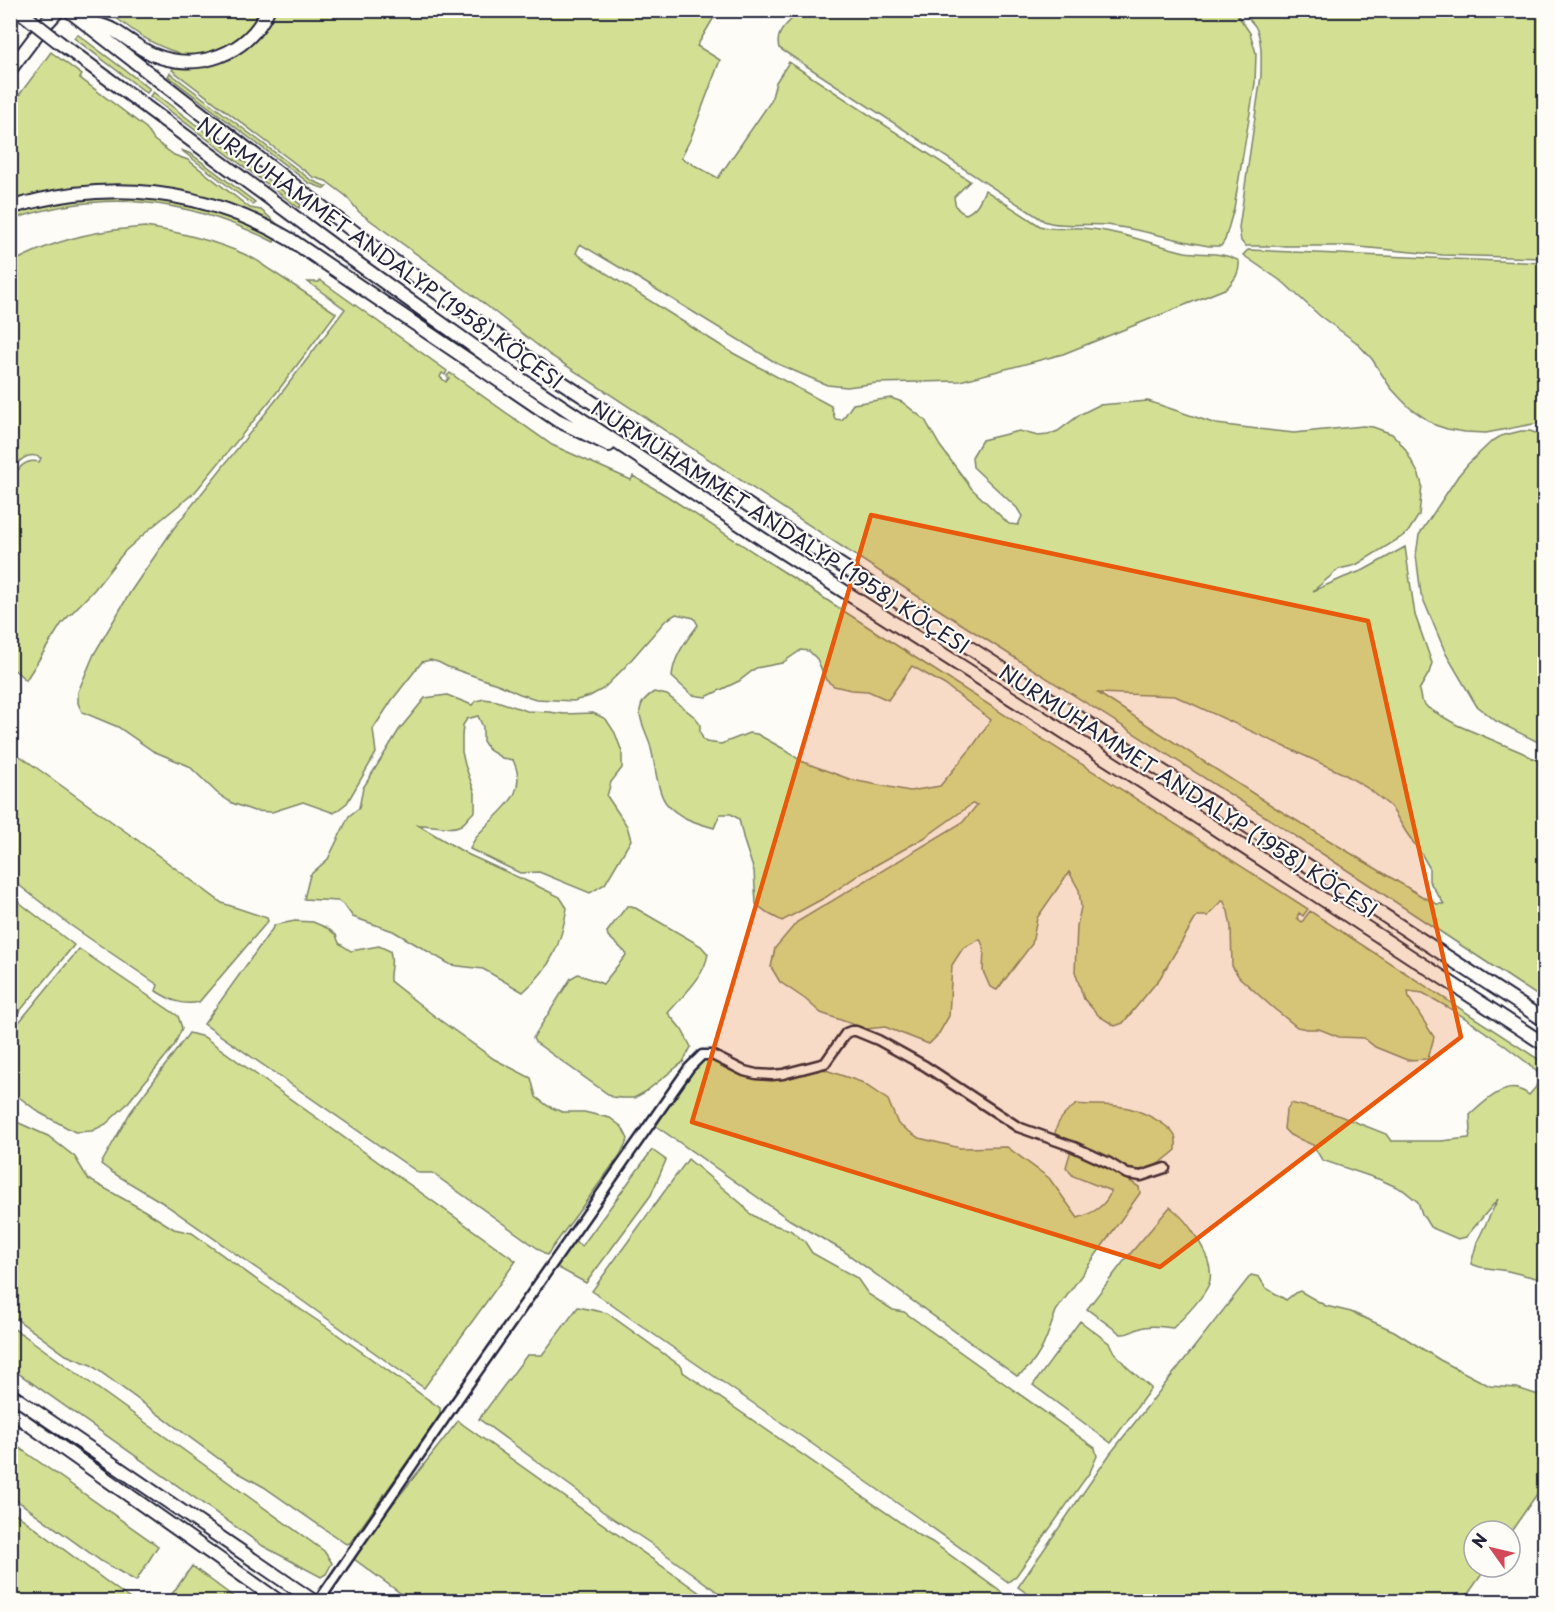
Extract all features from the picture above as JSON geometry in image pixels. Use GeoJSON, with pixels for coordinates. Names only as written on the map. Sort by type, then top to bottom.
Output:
{"type":"FeatureCollection","features":[{"type":"Feature","properties":{"kind":"main road"},"geometry":{"type":"LineString","coordinates":[[10,21],[18,10]]}},
{"type":"Feature","properties":{"kind":"main road","name":"NURMUHAMMET ANDALYP (1958) KÖÇESI"},"geometry":{"type":"LineString","coordinates":[[18,10],[384,282],[504,368],[920,641],[1202,820],[1545,1044]]}},
{"type":"Feature","properties":{"kind":"main road"},"geometry":{"type":"LineString","coordinates":[[45,25],[54,10]]}},
{"type":"Feature","properties":{"kind":"main road"},"geometry":{"type":"LineString","coordinates":[[10,70],[59,10]]}},
{"type":"Feature","properties":{"kind":"main road","name":"NURMUHAMMET ANDALYP (1958) KÖÇESI"},"geometry":{"type":"LineString","coordinates":[[68,10],[362,238],[560,381],[783,528],[1545,1020]]}},
{"type":"Feature","properties":{"kind":"main road"},"geometry":{"type":"LineString","coordinates":[[79,19],[111,28],[143,50],[159,57],[196,62],[213,58],[245,42],[259,27],[268,10]]}},
{"type":"Feature","properties":{"kind":"main road"},"geometry":{"type":"LineString","coordinates":[[10,208],[36,200],[71,194],[140,191],[191,199],[252,219],[291,240],[557,420],[650,465]]}},
{"type":"Feature","properties":{"kind":"main road"},"geometry":{"type":"LineString","coordinates":[[10,1394],[317,1602]]}},
{"type":"Feature","properties":{"kind":"main road"},"geometry":{"type":"LineString","coordinates":[[10,1411],[280,1602]]}},
{"type":"Feature","properties":{"kind":"street"},"geometry":{"type":"LineString","coordinates":[[317,1602],[689,1068],[702,1055],[712,1054],[744,1071],[756,1074],[783,1074],[825,1063],[846,1034],[856,1031],[878,1040],[925,1066],[1009,1122],[1027,1131],[1074,1147],[1134,1176],[1165,1168]]}},
{"type":"Feature","properties":{"kind":"highlighted area"},"geometry":{"type":"Polygon","coordinates":[[[871,515],[1368,621],[1461,1037],[1160,1267],[692,1122],[871,515]]]}},
{"type":"Feature","properties":{"kind":"green space"},"geometry":{"type":"Polygon","coordinates":[[[107,11],[261,11],[245,32],[225,48],[205,55],[180,56],[179,53],[141,36],[107,11]]]}},
{"type":"Feature","properties":{"kind":"green space"},"geometry":{"type":"Polygon","coordinates":[[[274,11],[712,11],[716,14],[697,46],[720,60],[681,158],[718,178],[771,101],[776,82],[789,62],[970,181],[954,197],[957,208],[963,213],[966,214],[976,207],[985,190],[1040,226],[1055,229],[1081,228],[1108,231],[1185,252],[1220,255],[1239,261],[1236,276],[1227,288],[1063,354],[960,381],[877,383],[847,387],[827,385],[778,364],[580,244],[576,253],[731,352],[831,406],[835,419],[842,420],[853,404],[891,398],[902,402],[925,420],[940,446],[972,489],[1009,524],[1018,525],[1022,516],[1017,508],[973,467],[972,457],[982,440],[1019,431],[1038,436],[1048,435],[1099,405],[1148,401],[1216,424],[1294,433],[1363,426],[1392,434],[1405,449],[1419,475],[1422,485],[1419,515],[1408,532],[1400,538],[1356,565],[1339,569],[1313,591],[1364,570],[1405,547],[1415,615],[1432,663],[1419,690],[1421,700],[1428,708],[1457,725],[1544,764],[1544,1000],[1277,824],[911,592],[550,355],[359,212],[346,196],[326,181],[313,177],[172,70],[174,67],[206,66],[221,62],[246,47],[266,25],[274,11]],[[1098,693],[1274,807],[1423,897],[1437,904],[1444,904],[1429,881],[1429,867],[1391,807],[1369,789],[1344,774],[1175,696],[1098,693]]]}},
{"type":"Feature","properties":{"kind":"green space"},"geometry":{"type":"Polygon","coordinates":[[[800,11],[1235,11],[1250,33],[1256,53],[1255,83],[1234,208],[1225,240],[1221,246],[1209,246],[1125,228],[1044,221],[779,48],[781,32],[800,11]]]}},
{"type":"Feature","properties":{"kind":"green space"},"geometry":{"type":"Polygon","coordinates":[[[1242,11],[1544,11],[1544,258],[1443,255],[1349,246],[1245,246],[1241,241],[1239,228],[1261,76],[1261,57],[1258,32],[1242,11]]]}},
{"type":"Feature","properties":{"kind":"green space"},"geometry":{"type":"Polygon","coordinates":[[[77,34],[150,89],[147,93],[74,38],[77,34]]]}},
{"type":"Feature","properties":{"kind":"green space"},"geometry":{"type":"Polygon","coordinates":[[[51,52],[82,75],[80,78],[146,128],[154,140],[174,155],[188,160],[250,208],[261,210],[281,227],[237,207],[203,196],[148,186],[94,186],[11,202],[11,106],[51,52]]]}},
{"type":"Feature","properties":{"kind":"green space"},"geometry":{"type":"Polygon","coordinates":[[[170,73],[311,180],[327,187],[325,189],[309,183],[168,76],[170,73]]]}},
{"type":"Feature","properties":{"kind":"green space"},"geometry":{"type":"Polygon","coordinates":[[[153,92],[301,205],[299,208],[150,96],[153,92]]]}},
{"type":"Feature","properties":{"kind":"green space"},"geometry":{"type":"Polygon","coordinates":[[[181,150],[191,154],[255,202],[253,205],[181,150]]]}},
{"type":"Feature","properties":{"kind":"green space"},"geometry":{"type":"Polygon","coordinates":[[[103,196],[150,199],[192,206],[233,219],[276,238],[274,242],[209,216],[177,207],[144,202],[112,201],[79,204],[45,210],[11,220],[11,215],[34,208],[103,196]]]}},
{"type":"Feature","properties":{"kind":"green space"},"geometry":{"type":"Polygon","coordinates":[[[145,227],[195,237],[244,254],[336,313],[277,392],[195,492],[125,551],[94,590],[62,623],[26,680],[11,667],[11,479],[22,465],[34,461],[39,462],[41,458],[28,456],[11,470],[11,263],[70,239],[95,233],[145,227]]]}},
{"type":"Feature","properties":{"kind":"green space"},"geometry":{"type":"Polygon","coordinates":[[[1248,250],[1544,263],[1544,422],[1486,433],[1465,432],[1435,425],[1401,399],[1390,387],[1372,359],[1356,342],[1320,316],[1284,283],[1243,255],[1248,250]]]}},
{"type":"Feature","properties":{"kind":"green space"},"geometry":{"type":"Polygon","coordinates":[[[320,280],[447,371],[440,377],[446,382],[450,373],[552,445],[631,480],[633,476],[667,496],[1308,909],[1303,916],[1299,913],[1297,918],[1302,922],[1310,911],[1544,1063],[1544,1280],[1471,1264],[1477,1242],[1498,1199],[1466,1237],[1458,1239],[1430,1227],[1418,1202],[1403,1190],[1322,1160],[1313,1145],[1290,1135],[1284,1129],[1286,1111],[1291,1103],[1335,1114],[1386,1134],[1391,1141],[1441,1141],[1469,1138],[1470,1115],[1475,1110],[1493,1096],[1507,1089],[1524,1091],[1529,1095],[1536,1087],[1539,1074],[1504,1045],[1456,1012],[1423,993],[1408,991],[1409,998],[1434,1037],[1428,1059],[1407,1060],[1375,1047],[1364,1038],[1339,1037],[1319,1029],[1297,1027],[1239,977],[1232,966],[1231,927],[1223,900],[1208,916],[1197,916],[1160,978],[1123,1023],[1115,1026],[1099,1016],[1084,999],[1075,972],[1077,926],[1081,907],[1079,890],[1069,872],[1037,918],[1032,944],[997,990],[990,987],[983,971],[984,948],[980,939],[963,948],[952,965],[949,1016],[938,1035],[929,1044],[885,1027],[866,1029],[821,1013],[780,982],[771,967],[775,948],[797,922],[963,822],[977,805],[972,804],[924,838],[782,921],[756,904],[754,871],[739,819],[731,814],[720,814],[714,828],[682,816],[666,803],[660,790],[651,748],[641,718],[642,704],[654,692],[667,695],[696,718],[706,742],[721,744],[749,733],[757,734],[803,762],[852,780],[910,791],[940,786],[991,720],[945,685],[912,666],[888,700],[868,691],[834,686],[826,680],[817,659],[809,651],[801,650],[782,663],[756,668],[739,681],[706,697],[692,695],[672,677],[678,656],[698,625],[694,618],[676,614],[665,621],[603,689],[574,701],[536,699],[438,662],[430,660],[422,662],[373,729],[376,753],[347,803],[334,813],[303,802],[272,812],[254,811],[232,803],[217,793],[189,766],[153,751],[118,727],[82,712],[78,703],[78,692],[94,654],[131,591],[174,528],[345,309],[308,282],[319,282],[320,280]]]}},
{"type":"Feature","properties":{"kind":"green space"},"geometry":{"type":"Polygon","coordinates":[[[1530,431],[1544,436],[1544,745],[1496,721],[1476,705],[1446,654],[1421,594],[1416,555],[1419,535],[1468,464],[1491,442],[1501,436],[1530,431]]]}},
{"type":"Feature","properties":{"kind":"green space"},"geometry":{"type":"Polygon","coordinates":[[[447,695],[472,705],[484,699],[527,711],[564,714],[593,713],[606,719],[615,733],[622,752],[622,768],[611,782],[607,796],[627,826],[631,840],[605,884],[590,893],[539,872],[520,873],[470,849],[485,827],[512,799],[517,788],[518,775],[513,760],[502,758],[489,750],[483,741],[483,727],[478,716],[467,719],[463,725],[462,736],[462,752],[475,793],[475,811],[463,824],[456,827],[418,825],[467,854],[560,897],[567,908],[562,933],[554,954],[533,983],[523,992],[483,969],[451,965],[393,931],[353,917],[338,901],[304,899],[310,875],[328,859],[349,816],[359,808],[363,788],[399,730],[425,698],[447,695]]]}},
{"type":"Feature","properties":{"kind":"green space"},"geometry":{"type":"Polygon","coordinates":[[[20,756],[222,903],[267,918],[268,921],[199,1002],[177,1001],[156,991],[158,985],[70,925],[11,879],[11,768],[20,756]]]}},
{"type":"Feature","properties":{"kind":"green space"},"geometry":{"type":"Polygon","coordinates":[[[11,896],[74,945],[11,1022],[11,896]]]}},
{"type":"Feature","properties":{"kind":"green space"},"geometry":{"type":"Polygon","coordinates":[[[627,906],[632,906],[701,946],[708,954],[698,978],[668,1013],[682,1030],[691,1047],[683,1062],[634,1098],[612,1097],[535,1042],[533,1038],[571,978],[578,974],[603,984],[626,955],[607,932],[627,906]]]}},
{"type":"Feature","properties":{"kind":"green space"},"geometry":{"type":"Polygon","coordinates":[[[295,921],[313,922],[327,928],[336,935],[339,943],[351,951],[379,946],[390,951],[392,960],[390,981],[494,1059],[531,1078],[536,1097],[562,1112],[584,1112],[610,1118],[622,1127],[628,1139],[620,1155],[547,1255],[432,1173],[419,1173],[204,1024],[275,925],[295,921]]]}},
{"type":"Feature","properties":{"kind":"green space"},"geometry":{"type":"Polygon","coordinates":[[[79,949],[178,1016],[182,1028],[174,1046],[126,1105],[106,1124],[92,1131],[75,1132],[40,1113],[11,1091],[11,1032],[79,949]]]}},
{"type":"Feature","properties":{"kind":"green space"},"geometry":{"type":"Polygon","coordinates":[[[189,1033],[204,1037],[516,1261],[424,1388],[163,1203],[101,1164],[130,1113],[189,1033]]]}},
{"type":"Feature","properties":{"kind":"green space"},"geometry":{"type":"Polygon","coordinates":[[[712,1057],[755,1077],[779,1079],[823,1069],[861,1082],[888,1100],[898,1124],[919,1138],[960,1148],[1007,1147],[1049,1178],[1078,1218],[1098,1208],[1106,1201],[1111,1191],[1073,1176],[1066,1167],[1071,1150],[1107,1166],[1139,1187],[1140,1193],[1056,1311],[1046,1339],[1032,1364],[1017,1376],[842,1250],[790,1220],[656,1126],[694,1067],[703,1058],[712,1057]]]}},
{"type":"Feature","properties":{"kind":"green space"},"geometry":{"type":"Polygon","coordinates":[[[1077,1104],[1117,1106],[1144,1114],[1171,1131],[1176,1138],[1176,1150],[1153,1167],[1140,1171],[1124,1168],[1106,1157],[1055,1134],[1057,1125],[1077,1104]]]}},
{"type":"Feature","properties":{"kind":"green space"},"geometry":{"type":"Polygon","coordinates":[[[10,1119],[48,1136],[75,1157],[88,1179],[174,1229],[192,1233],[440,1408],[440,1415],[350,1543],[346,1544],[264,1487],[237,1472],[91,1365],[66,1355],[11,1315],[10,1119]]]}},
{"type":"Feature","properties":{"kind":"green space"},"geometry":{"type":"Polygon","coordinates":[[[652,1150],[666,1160],[651,1195],[586,1283],[555,1266],[573,1241],[582,1246],[652,1150]]]}},
{"type":"Feature","properties":{"kind":"green space"},"geometry":{"type":"Polygon","coordinates":[[[688,1159],[743,1205],[749,1213],[764,1222],[790,1230],[805,1242],[812,1253],[857,1278],[868,1294],[893,1310],[904,1312],[1095,1448],[1097,1456],[1090,1472],[1016,1576],[1008,1582],[592,1291],[688,1159]]]}},
{"type":"Feature","properties":{"kind":"green space"},"geometry":{"type":"Polygon","coordinates":[[[1170,1207],[1184,1220],[1204,1250],[1210,1271],[1208,1286],[1194,1306],[1173,1328],[1148,1326],[1121,1334],[1087,1309],[1170,1207]]]}},
{"type":"Feature","properties":{"kind":"green space"},"geometry":{"type":"Polygon","coordinates":[[[1251,1275],[1259,1277],[1266,1288],[1286,1300],[1300,1291],[1326,1306],[1351,1312],[1394,1331],[1440,1360],[1490,1386],[1517,1388],[1535,1394],[1544,1394],[1544,1484],[1520,1519],[1462,1519],[1462,1579],[1479,1579],[1463,1601],[1038,1601],[1018,1587],[1110,1454],[1251,1275]]]}},
{"type":"Feature","properties":{"kind":"green space"},"geometry":{"type":"Polygon","coordinates":[[[578,1307],[607,1313],[682,1367],[683,1372],[917,1534],[932,1542],[1005,1595],[1001,1602],[730,1601],[602,1511],[479,1419],[527,1355],[542,1355],[578,1307]]]}},
{"type":"Feature","properties":{"kind":"green space"},"geometry":{"type":"Polygon","coordinates":[[[1080,1321],[1109,1343],[1127,1367],[1151,1388],[1111,1443],[1033,1385],[1080,1321]]]}},
{"type":"Feature","properties":{"kind":"green space"},"geometry":{"type":"Polygon","coordinates":[[[11,1327],[324,1551],[332,1563],[326,1574],[321,1577],[263,1546],[11,1368],[11,1327]]]}},
{"type":"Feature","properties":{"kind":"green space"},"geometry":{"type":"Polygon","coordinates":[[[458,1421],[711,1601],[411,1601],[354,1559],[378,1523],[458,1421]]]}},
{"type":"Feature","properties":{"kind":"green space"},"geometry":{"type":"Polygon","coordinates":[[[11,1442],[158,1546],[136,1581],[101,1561],[11,1496],[11,1442]]]}},
{"type":"Feature","properties":{"kind":"green space"},"geometry":{"type":"Polygon","coordinates":[[[11,1510],[130,1599],[128,1601],[11,1601],[11,1510]]]}},
{"type":"Feature","properties":{"kind":"green space"},"geometry":{"type":"Polygon","coordinates":[[[192,1566],[239,1601],[167,1601],[192,1566]]]}}]}
